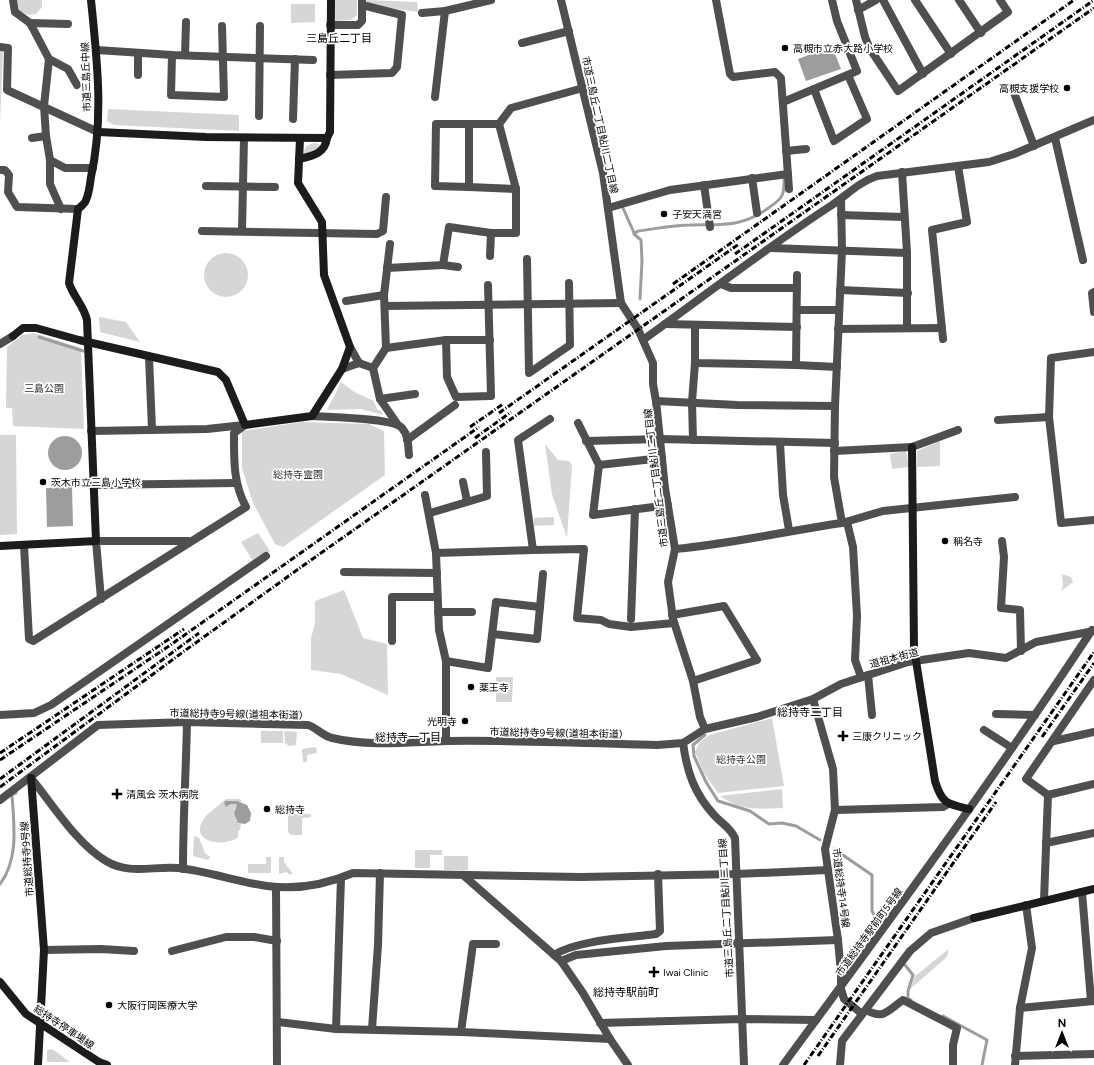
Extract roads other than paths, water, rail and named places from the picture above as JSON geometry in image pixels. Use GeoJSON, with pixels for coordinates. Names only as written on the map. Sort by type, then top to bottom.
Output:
{"type":"FeatureCollection","features":[{"type":"Feature","properties":{"kind":"street"},"geometry":{"type":"LineString","coordinates":[[13,0],[14,12],[30,23],[49,59],[44,106],[46,136],[50,160],[50,184],[61,209]]}},
{"type":"Feature","properties":{"kind":"street","name":"市道三島丘中線"},"geometry":{"type":"LineString","coordinates":[[78,209],[86,201],[93,168],[98,132],[99,93],[97,50],[91,0]]}},
{"type":"Feature","properties":{"kind":"street"},"geometry":{"type":"LineString","coordinates":[[299,159],[316,155],[321,151],[330,132],[330,0]]}},
{"type":"Feature","properties":{"kind":"street"},"geometry":{"type":"LineString","coordinates":[[422,13],[445,11],[487,0]]}},
{"type":"Feature","properties":{"kind":"street","name":"市道三島丘二丁目鮎川二丁目線"},"geometry":{"type":"LineString","coordinates":[[561,0],[603,173],[622,303],[643,340],[653,363],[653,384],[675,549],[668,582],[673,619],[693,681],[700,717],[705,729]]}},
{"type":"Feature","properties":{"kind":"street"},"geometry":{"type":"LineString","coordinates":[[716,0],[730,74],[733,77],[774,72],[781,78],[789,189]]}},
{"type":"Feature","properties":{"kind":"street"},"geometry":{"type":"LineString","coordinates":[[782,102],[857,71],[837,21],[832,0]]}},
{"type":"Feature","properties":{"kind":"street"},"geometry":{"type":"LineString","coordinates":[[856,0],[865,37],[870,49],[898,91],[1008,12],[1000,0]]}},
{"type":"Feature","properties":{"kind":"street"},"geometry":{"type":"LineString","coordinates":[[858,10],[876,0]]}},
{"type":"Feature","properties":{"kind":"street"},"geometry":{"type":"LineString","coordinates":[[883,0],[923,74]]}},
{"type":"Feature","properties":{"kind":"street"},"geometry":{"type":"LineString","coordinates":[[915,0],[951,54]]}},
{"type":"Feature","properties":{"kind":"street"},"geometry":{"type":"LineString","coordinates":[[959,0],[981,32]]}},
{"type":"Feature","properties":{"kind":"street"},"geometry":{"type":"LineString","coordinates":[[330,25],[358,25],[362,21],[362,3],[402,15],[397,67],[392,73],[330,75]]}},
{"type":"Feature","properties":{"kind":"street"},"geometry":{"type":"LineString","coordinates":[[435,97],[445,11]]}},
{"type":"Feature","properties":{"kind":"street"},"geometry":{"type":"LineString","coordinates":[[185,55],[186,22]]}},
{"type":"Feature","properties":{"kind":"street"},"geometry":{"type":"LineString","coordinates":[[30,23],[68,24]]}},
{"type":"Feature","properties":{"kind":"street"},"geometry":{"type":"LineString","coordinates":[[172,55],[171,95],[224,97],[222,26]]}},
{"type":"Feature","properties":{"kind":"street"},"geometry":{"type":"LineString","coordinates":[[259,116],[258,57],[260,26]]}},
{"type":"Feature","properties":{"kind":"street"},"geometry":{"type":"LineString","coordinates":[[522,43],[569,31]]}},
{"type":"Feature","properties":{"kind":"street"},"geometry":{"type":"LineString","coordinates":[[0,47],[8,48],[7,90],[98,132],[244,138],[327,138]]}},
{"type":"Feature","properties":{"kind":"street"},"geometry":{"type":"LineString","coordinates":[[97,50],[172,55],[313,60]]}},
{"type":"Feature","properties":{"kind":"street"},"geometry":{"type":"LineString","coordinates":[[138,53],[138,75]]}},
{"type":"Feature","properties":{"kind":"street"},"geometry":{"type":"LineString","coordinates":[[49,59],[68,69],[77,85]]}},
{"type":"Feature","properties":{"kind":"street"},"geometry":{"type":"LineString","coordinates":[[292,119],[295,59]]}},
{"type":"Feature","properties":{"kind":"street"},"geometry":{"type":"LineString","coordinates":[[814,89],[834,141],[867,119],[848,75]]}},
{"type":"Feature","properties":{"kind":"street"},"geometry":{"type":"LineString","coordinates":[[499,124],[511,108],[583,88]]}},
{"type":"Feature","properties":{"kind":"street"},"geometry":{"type":"LineString","coordinates":[[1014,90],[1034,146]]}},
{"type":"Feature","properties":{"kind":"street"},"geometry":{"type":"LineString","coordinates":[[643,340],[801,225],[841,199],[866,180],[877,176],[902,172],[989,162],[1055,138],[1094,120]]}},
{"type":"Feature","properties":{"kind":"street"},"geometry":{"type":"LineString","coordinates":[[499,124],[436,124],[435,186],[516,189]]}},
{"type":"Feature","properties":{"kind":"street"},"geometry":{"type":"LineString","coordinates":[[469,124],[469,187]]}},
{"type":"Feature","properties":{"kind":"street"},"geometry":{"type":"LineString","coordinates":[[443,265],[449,227],[491,233],[516,233],[516,189],[499,124]]}},
{"type":"Feature","properties":{"kind":"street"},"geometry":{"type":"LineString","coordinates":[[32,138],[46,136]]}},
{"type":"Feature","properties":{"kind":"street"},"geometry":{"type":"LineString","coordinates":[[242,231],[244,138]]}},
{"type":"Feature","properties":{"kind":"street"},"geometry":{"type":"LineString","coordinates":[[1055,138],[1083,260]]}},
{"type":"Feature","properties":{"kind":"street"},"geometry":{"type":"LineString","coordinates":[[300,139],[298,183],[322,222],[324,233],[324,275],[350,346],[359,363]]}},
{"type":"Feature","properties":{"kind":"street"},"geometry":{"type":"LineString","coordinates":[[786,151],[806,149]]}},
{"type":"Feature","properties":{"kind":"street"},"geometry":{"type":"LineString","coordinates":[[50,160],[65,168],[93,168]]}},
{"type":"Feature","properties":{"kind":"street"},"geometry":{"type":"LineString","coordinates":[[943,339],[932,230],[967,222],[958,166]]}},
{"type":"Feature","properties":{"kind":"street"},"geometry":{"type":"LineString","coordinates":[[0,170],[5,170],[9,175],[8,192],[17,208],[78,209],[69,283],[72,292],[86,314],[92,485],[101,599]]}},
{"type":"Feature","properties":{"kind":"street"},"geometry":{"type":"LineString","coordinates":[[902,172],[907,253],[907,328]]}},
{"type":"Feature","properties":{"kind":"street"},"geometry":{"type":"LineString","coordinates":[[608,208],[670,190],[788,174]]}},
{"type":"Feature","properties":{"kind":"street"},"geometry":{"type":"LineString","coordinates":[[752,178],[757,213]]}},
{"type":"Feature","properties":{"kind":"street"},"geometry":{"type":"LineString","coordinates":[[704,185],[710,226]]}},
{"type":"Feature","properties":{"kind":"street"},"geometry":{"type":"LineString","coordinates":[[206,186],[276,187]]}},
{"type":"Feature","properties":{"kind":"street"},"geometry":{"type":"LineString","coordinates":[[202,231],[377,234],[383,231],[386,197]]}},
{"type":"Feature","properties":{"kind":"street"},"geometry":{"type":"LineString","coordinates":[[841,199],[842,250],[836,367],[834,477],[844,522],[853,547],[857,616],[855,660],[865,676],[872,715]]}},
{"type":"Feature","properties":{"kind":"street"},"geometry":{"type":"LineString","coordinates":[[841,214],[904,217]]}},
{"type":"Feature","properties":{"kind":"street"},"geometry":{"type":"LineString","coordinates":[[490,256],[491,233]]}},
{"type":"Feature","properties":{"kind":"street"},"geometry":{"type":"LineString","coordinates":[[390,244],[384,294],[386,348],[373,368],[380,399],[406,434],[409,455]]}},
{"type":"Feature","properties":{"kind":"street"},"geometry":{"type":"LineString","coordinates":[[771,248],[907,253]]}},
{"type":"Feature","properties":{"kind":"street"},"geometry":{"type":"LineString","coordinates":[[527,259],[529,373],[570,345],[570,283]]}},
{"type":"Feature","properties":{"kind":"street"},"geometry":{"type":"LineString","coordinates":[[387,268],[443,265],[458,266]]}},
{"type":"Feature","properties":{"kind":"street"},"geometry":{"type":"LineString","coordinates":[[796,365],[797,275]]}},
{"type":"Feature","properties":{"kind":"street"},"geometry":{"type":"LineString","coordinates":[[721,284],[730,288],[797,288]]}},
{"type":"Feature","properties":{"kind":"street"},"geometry":{"type":"LineString","coordinates":[[446,340],[447,377],[456,397],[491,396],[488,285]]}},
{"type":"Feature","properties":{"kind":"street"},"geometry":{"type":"LineString","coordinates":[[840,290],[908,293]]}},
{"type":"Feature","properties":{"kind":"street"},"geometry":{"type":"LineString","coordinates":[[1094,292],[1092,292],[1094,312]]}},
{"type":"Feature","properties":{"kind":"street"},"geometry":{"type":"LineString","coordinates":[[346,301],[384,294]]}},
{"type":"Feature","properties":{"kind":"street"},"geometry":{"type":"LineString","coordinates":[[385,306],[622,303]]}},
{"type":"Feature","properties":{"kind":"street"},"geometry":{"type":"LineString","coordinates":[[797,310],[839,310]]}},
{"type":"Feature","properties":{"kind":"street"},"geometry":{"type":"LineString","coordinates":[[665,324],[797,327]]}},
{"type":"Feature","properties":{"kind":"street"},"geometry":{"type":"LineString","coordinates":[[693,440],[692,402],[695,363],[695,325]]}},
{"type":"Feature","properties":{"kind":"street"},"geometry":{"type":"LineString","coordinates":[[0,344],[20,330],[32,328],[218,372],[226,380],[245,425]]}},
{"type":"Feature","properties":{"kind":"street"},"geometry":{"type":"LineString","coordinates":[[838,329],[942,328]]}},
{"type":"Feature","properties":{"kind":"street"},"geometry":{"type":"LineString","coordinates":[[386,348],[446,340],[490,340]]}},
{"type":"Feature","properties":{"kind":"street"},"geometry":{"type":"LineString","coordinates":[[312,416],[342,369],[350,346]]}},
{"type":"Feature","properties":{"kind":"street"},"geometry":{"type":"LineString","coordinates":[[1094,352],[1051,358],[1049,417],[1061,523],[1094,520]]}},
{"type":"Feature","properties":{"kind":"street"},"geometry":{"type":"LineString","coordinates":[[149,356],[152,429]]}},
{"type":"Feature","properties":{"kind":"street"},"geometry":{"type":"LineString","coordinates":[[342,369],[359,363],[373,368]]}},
{"type":"Feature","properties":{"kind":"street"},"geometry":{"type":"LineString","coordinates":[[695,363],[836,367]]}},
{"type":"Feature","properties":{"kind":"street"},"geometry":{"type":"LineString","coordinates":[[380,399],[415,394]]}},
{"type":"Feature","properties":{"kind":"street"},"geometry":{"type":"LineString","coordinates":[[656,401],[737,405],[835,406]]}},
{"type":"Feature","properties":{"kind":"street"},"geometry":{"type":"LineString","coordinates":[[408,440],[455,405]]}},
{"type":"Feature","properties":{"kind":"street"},"geometry":{"type":"LineString","coordinates":[[90,431],[207,429],[312,416],[341,419],[356,418],[398,425]]}},
{"type":"Feature","properties":{"kind":"street"},"geometry":{"type":"LineString","coordinates":[[998,420],[1049,417]]}},
{"type":"Feature","properties":{"kind":"street"},"geometry":{"type":"LineString","coordinates":[[533,550],[518,440],[550,419]]}},
{"type":"Feature","properties":{"kind":"street"},"geometry":{"type":"LineString","coordinates":[[578,423],[599,466],[593,515],[668,505]]}},
{"type":"Feature","properties":{"kind":"street"},"geometry":{"type":"LineString","coordinates":[[24,545],[29,639],[33,641],[101,599],[188,541],[246,507],[236,483],[234,433],[245,425]]}},
{"type":"Feature","properties":{"kind":"street"},"geometry":{"type":"LineString","coordinates":[[586,441],[660,439],[780,443],[835,447],[912,447],[958,430]]}},
{"type":"Feature","properties":{"kind":"street"},"geometry":{"type":"LineString","coordinates":[[780,443],[784,495],[789,530]]}},
{"type":"Feature","properties":{"kind":"street"},"geometry":{"type":"LineString","coordinates":[[912,447],[914,648],[935,781],[939,794],[948,804],[970,809]]}},
{"type":"Feature","properties":{"kind":"street"},"geometry":{"type":"LineString","coordinates":[[430,513],[487,496],[486,452]]}},
{"type":"Feature","properties":{"kind":"street"},"geometry":{"type":"LineString","coordinates":[[599,466],[662,458]]}},
{"type":"Feature","properties":{"kind":"street"},"geometry":{"type":"LineString","coordinates":[[463,482],[467,501]]}},
{"type":"Feature","properties":{"kind":"street"},"geometry":{"type":"LineString","coordinates":[[92,485],[236,483]]}},
{"type":"Feature","properties":{"kind":"street"},"geometry":{"type":"LineString","coordinates":[[425,495],[430,513],[436,553],[439,630],[446,661],[446,741]]}},
{"type":"Feature","properties":{"kind":"street"},"geometry":{"type":"LineString","coordinates":[[675,549],[751,540],[789,530],[844,522],[883,511],[1015,497]]}},
{"type":"Feature","properties":{"kind":"street"},"geometry":{"type":"LineString","coordinates":[[631,619],[635,509]]}},
{"type":"Feature","properties":{"kind":"street"},"geometry":{"type":"LineString","coordinates":[[0,546],[96,541],[188,541]]}},
{"type":"Feature","properties":{"kind":"street"},"geometry":{"type":"LineString","coordinates":[[1002,541],[1004,558],[1001,608],[1020,610],[1022,651]]}},
{"type":"Feature","properties":{"kind":"street"},"geometry":{"type":"LineString","coordinates":[[436,553],[584,549],[577,618],[601,620],[609,624],[631,627],[673,619],[724,606],[757,660],[693,681]]}},
{"type":"Feature","properties":{"kind":"street"},"geometry":{"type":"LineString","coordinates":[[0,715],[34,713],[51,705],[266,556]]}},
{"type":"Feature","properties":{"kind":"street"},"geometry":{"type":"LineString","coordinates":[[344,572],[436,573]]}},
{"type":"Feature","properties":{"kind":"street"},"geometry":{"type":"LineString","coordinates":[[490,632],[537,639],[543,574]]}},
{"type":"Feature","properties":{"kind":"street"},"geometry":{"type":"LineString","coordinates":[[392,641],[392,597],[437,597]]}},
{"type":"Feature","properties":{"kind":"street"},"geometry":{"type":"LineString","coordinates":[[446,661],[488,668],[490,632],[496,602],[540,607]]}},
{"type":"Feature","properties":{"kind":"street"},"geometry":{"type":"LineString","coordinates":[[438,612],[472,612]]}},
{"type":"Feature","properties":{"kind":"street","name":"道祖本街道"},"geometry":{"type":"LineString","coordinates":[[683,743],[705,729],[757,717],[813,699],[841,684],[916,661],[969,653],[1006,658],[1022,651],[1036,642],[1093,630]]}},
{"type":"Feature","properties":{"kind":"street","name":"市道総持寺駅前町5号線"},"geometry":{"type":"LineString","coordinates":[[783,1065],[841,989],[970,809],[1093,630]]}},
{"type":"Feature","properties":{"kind":"street"},"geometry":{"type":"LineString","coordinates":[[1094,680],[1054,741],[1026,779],[1048,795],[1094,784]]}},
{"type":"Feature","properties":{"kind":"street","name":"市道総持寺14号線"},"geometry":{"type":"LineString","coordinates":[[813,699],[833,769],[835,810],[825,849],[838,940],[841,989]]}},
{"type":"Feature","properties":{"kind":"street"},"geometry":{"type":"LineString","coordinates":[[996,714],[1035,715]]}},
{"type":"Feature","properties":{"kind":"street"},"geometry":{"type":"LineString","coordinates":[[183,869],[183,809],[186,772],[187,722]]}},
{"type":"Feature","properties":{"kind":"street","name":"市道総持寺9号線(道祖本街道)"},"geometry":{"type":"LineString","coordinates":[[31,778],[98,725],[187,722],[308,725],[314,727],[330,738],[354,742],[388,744],[446,741],[657,745],[683,743]]}},
{"type":"Feature","properties":{"kind":"street"},"geometry":{"type":"LineString","coordinates":[[984,730],[1012,748]]}},
{"type":"Feature","properties":{"kind":"street"},"geometry":{"type":"LineString","coordinates":[[1054,741],[1094,732]]}},
{"type":"Feature","properties":{"kind":"street","name":"市道三島丘二丁目鮎川二丁目線"},"geometry":{"type":"LineString","coordinates":[[683,743],[686,767],[697,792],[714,816],[731,830],[735,838],[744,1065]]}},
{"type":"Feature","properties":{"kind":"street"},"geometry":{"type":"LineString","coordinates":[[0,800],[31,778],[88,847],[105,861],[118,867],[132,870],[168,867],[276,887],[317,884],[354,873],[581,877],[658,874],[737,874],[828,870]]}},
{"type":"Feature","properties":{"kind":"street","name":"市道総持寺9号線"},"geometry":{"type":"LineString","coordinates":[[31,778],[44,950],[38,1065]]}},
{"type":"Feature","properties":{"kind":"street"},"geometry":{"type":"LineString","coordinates":[[1044,900],[1048,795]]}},
{"type":"Feature","properties":{"kind":"street"},"geometry":{"type":"LineString","coordinates":[[835,810],[943,807],[948,804]]}},
{"type":"Feature","properties":{"kind":"street"},"geometry":{"type":"LineString","coordinates":[[1046,844],[1094,833]]}},
{"type":"Feature","properties":{"kind":"street"},"geometry":{"type":"LineString","coordinates":[[372,1029],[378,945],[380,873]]}},
{"type":"Feature","properties":{"kind":"street"},"geometry":{"type":"LineString","coordinates":[[554,955],[562,949],[590,943],[656,934],[660,931],[658,874]]}},
{"type":"Feature","properties":{"kind":"street"},"geometry":{"type":"LineString","coordinates":[[463,875],[561,961],[583,992],[600,1023],[628,1065]]}},
{"type":"Feature","properties":{"kind":"street"},"geometry":{"type":"LineString","coordinates":[[336,1029],[341,878]]}},
{"type":"Feature","properties":{"kind":"street"},"geometry":{"type":"LineString","coordinates":[[276,887],[278,1022],[277,1065]]}},
{"type":"Feature","properties":{"kind":"street"},"geometry":{"type":"LineString","coordinates":[[840,1065],[842,1041],[915,946],[931,933],[974,918],[1094,889]]}},
{"type":"Feature","properties":{"kind":"street"},"geometry":{"type":"LineString","coordinates":[[1020,1008],[1092,1001],[1090,947],[1082,892]]}},
{"type":"Feature","properties":{"kind":"street"},"geometry":{"type":"LineString","coordinates":[[1026,906],[1032,948],[1020,1008],[1015,1061],[1094,1054]]}},
{"type":"Feature","properties":{"kind":"street"},"geometry":{"type":"LineString","coordinates":[[172,951],[226,937],[254,937],[276,940]]}},
{"type":"Feature","properties":{"kind":"street"},"geometry":{"type":"LineString","coordinates":[[561,961],[576,955],[666,946],[838,940]]}},
{"type":"Feature","properties":{"kind":"street"},"geometry":{"type":"LineString","coordinates":[[461,1032],[473,944],[496,944]]}},
{"type":"Feature","properties":{"kind":"street"},"geometry":{"type":"LineString","coordinates":[[44,950],[101,949],[134,951]]}},
{"type":"Feature","properties":{"kind":"street","name":"総持寺停車場線"},"geometry":{"type":"LineString","coordinates":[[0,982],[26,1014],[99,1062],[107,1065]]}},
{"type":"Feature","properties":{"kind":"street"},"geometry":{"type":"LineString","coordinates":[[841,989],[844,1000],[864,1012],[876,1016],[881,1015],[903,1000],[957,1028],[953,1044],[953,1065]]}},
{"type":"Feature","properties":{"kind":"street"},"geometry":{"type":"LineString","coordinates":[[600,1023],[741,1019],[816,1020]]}},
{"type":"Feature","properties":{"kind":"street"},"geometry":{"type":"LineString","coordinates":[[278,1022],[336,1029],[461,1032],[610,1039]]}},
{"type":"Feature","properties":{"kind":"waterway"},"geometry":{"type":"LineString","coordinates":[[634,234],[638,231],[671,226],[721,225],[748,219],[767,209],[782,196],[784,189],[784,177]]}},
{"type":"Feature","properties":{"kind":"waterway"},"geometry":{"type":"LineString","coordinates":[[623,208],[635,235],[641,240],[642,261],[640,299]]}},
{"type":"Feature","properties":{"kind":"waterway"},"geometry":{"type":"LineString","coordinates":[[39,337],[83,351]]}},
{"type":"Feature","properties":{"kind":"waterway"},"geometry":{"type":"LineString","coordinates":[[705,735],[693,745],[694,756],[706,782],[718,801],[750,811],[769,824],[782,823],[796,826],[820,840]]}},
{"type":"Feature","properties":{"kind":"waterway"},"geometry":{"type":"LineString","coordinates":[[0,884],[6,874],[13,853],[14,830],[12,795],[16,793]]}},
{"type":"Feature","properties":{"kind":"waterway"},"geometry":{"type":"LineString","coordinates":[[834,849],[872,875],[872,911],[880,925]]}},
{"type":"Feature","properties":{"kind":"waterway"},"geometry":{"type":"LineString","coordinates":[[905,965],[913,975],[908,991],[908,999],[911,1000]]}},
{"type":"Feature","properties":{"kind":"waterway"},"geometry":{"type":"LineString","coordinates":[[943,1016],[987,1040],[982,1065]]}},
{"type":"Feature","properties":{"kind":"railway"},"geometry":{"type":"LineString","coordinates":[[673,284],[1074,0]]}},
{"type":"Feature","properties":{"kind":"railway"},"geometry":{"type":"LineString","coordinates":[[735,254],[1094,0]]}},
{"type":"Feature","properties":{"kind":"railway"},"geometry":{"type":"LineString","coordinates":[[0,787],[304,565],[1094,8]]}},
{"type":"Feature","properties":{"kind":"railway"},"geometry":{"type":"LineString","coordinates":[[499,413],[739,244]]}},
{"type":"Feature","properties":{"kind":"railway"},"geometry":{"type":"LineString","coordinates":[[470,427],[503,404]]}},
{"type":"Feature","properties":{"kind":"railway"},"geometry":{"type":"LineString","coordinates":[[475,438],[511,412]]}},
{"type":"Feature","properties":{"kind":"railway"},"geometry":{"type":"LineString","coordinates":[[0,760],[169,646],[479,427]]}},
{"type":"Feature","properties":{"kind":"railway"},"geometry":{"type":"LineString","coordinates":[[0,753],[184,629]]}},
{"type":"Feature","properties":{"kind":"railway"},"geometry":{"type":"LineString","coordinates":[[0,779],[199,633]]}},
{"type":"Feature","properties":{"kind":"railway"},"geometry":{"type":"LineString","coordinates":[[804,1065],[1094,652]]}},
{"type":"Feature","properties":{"kind":"railway"},"geometry":{"type":"LineString","coordinates":[[1042,737],[1094,663]]}},
{"type":"Feature","properties":{"kind":"railway"},"geometry":{"type":"LineString","coordinates":[[818,1056],[996,802]]}},
{"type":"Feature","properties":{"kind":"place","name":"高槻市立赤大路小学校"},"geometry":{"type":"Point","coordinates":[785,48]}},
{"type":"Feature","properties":{"kind":"place","name":"高槻支援学校"},"geometry":{"type":"Point","coordinates":[1067,88]}},
{"type":"Feature","properties":{"kind":"place","name":"子安天満宮"},"geometry":{"type":"Point","coordinates":[664,214]}},
{"type":"Feature","properties":{"kind":"place","name":"茨木市立三島小学校"},"geometry":{"type":"Point","coordinates":[43,482]}},
{"type":"Feature","properties":{"kind":"place","name":"稱名寺"},"geometry":{"type":"Point","coordinates":[945,541]}},
{"type":"Feature","properties":{"kind":"place","name":"薬王寺"},"geometry":{"type":"Point","coordinates":[471,687]}},
{"type":"Feature","properties":{"kind":"place","name":"光明寺"},"geometry":{"type":"Point","coordinates":[465,721]}},
{"type":"Feature","properties":{"kind":"place","name":"三康クリニック"},"geometry":{"type":"Point","coordinates":[843,736]}},
{"type":"Feature","properties":{"kind":"place","name":"清風会 茨木病院"},"geometry":{"type":"Point","coordinates":[117,794]}},
{"type":"Feature","properties":{"kind":"place","name":"総持寺"},"geometry":{"type":"Point","coordinates":[267,809]}},
{"type":"Feature","properties":{"kind":"place","name":"Iwai Clinic"},"geometry":{"type":"Point","coordinates":[654,972]}},
{"type":"Feature","properties":{"kind":"place","name":"大阪行岡医療大学"},"geometry":{"type":"Point","coordinates":[109,1005]}},
{"type":"Feature","properties":{"kind":"district","name":"三島丘二丁目"},"geometry":{"type":"Point","coordinates":[339,38]}},
{"type":"Feature","properties":{"kind":"district","name":"総持寺二丁目"},"geometry":{"type":"Point","coordinates":[810,712]}},
{"type":"Feature","properties":{"kind":"district","name":"総持寺一丁目"},"geometry":{"type":"Point","coordinates":[408,737]}},
{"type":"Feature","properties":{"kind":"district","name":"総持寺駅前町"},"geometry":{"type":"Point","coordinates":[626,992]}},
{"type":"Feature","properties":{"kind":"park label","name":"三島公園"},"geometry":{"type":"Point","coordinates":[44,388]}},
{"type":"Feature","properties":{"kind":"park label","name":"総持寺霊園"},"geometry":{"type":"Point","coordinates":[298,474]}},
{"type":"Feature","properties":{"kind":"park label","name":"総持寺公園"},"geometry":{"type":"Point","coordinates":[741,759]}}]}
